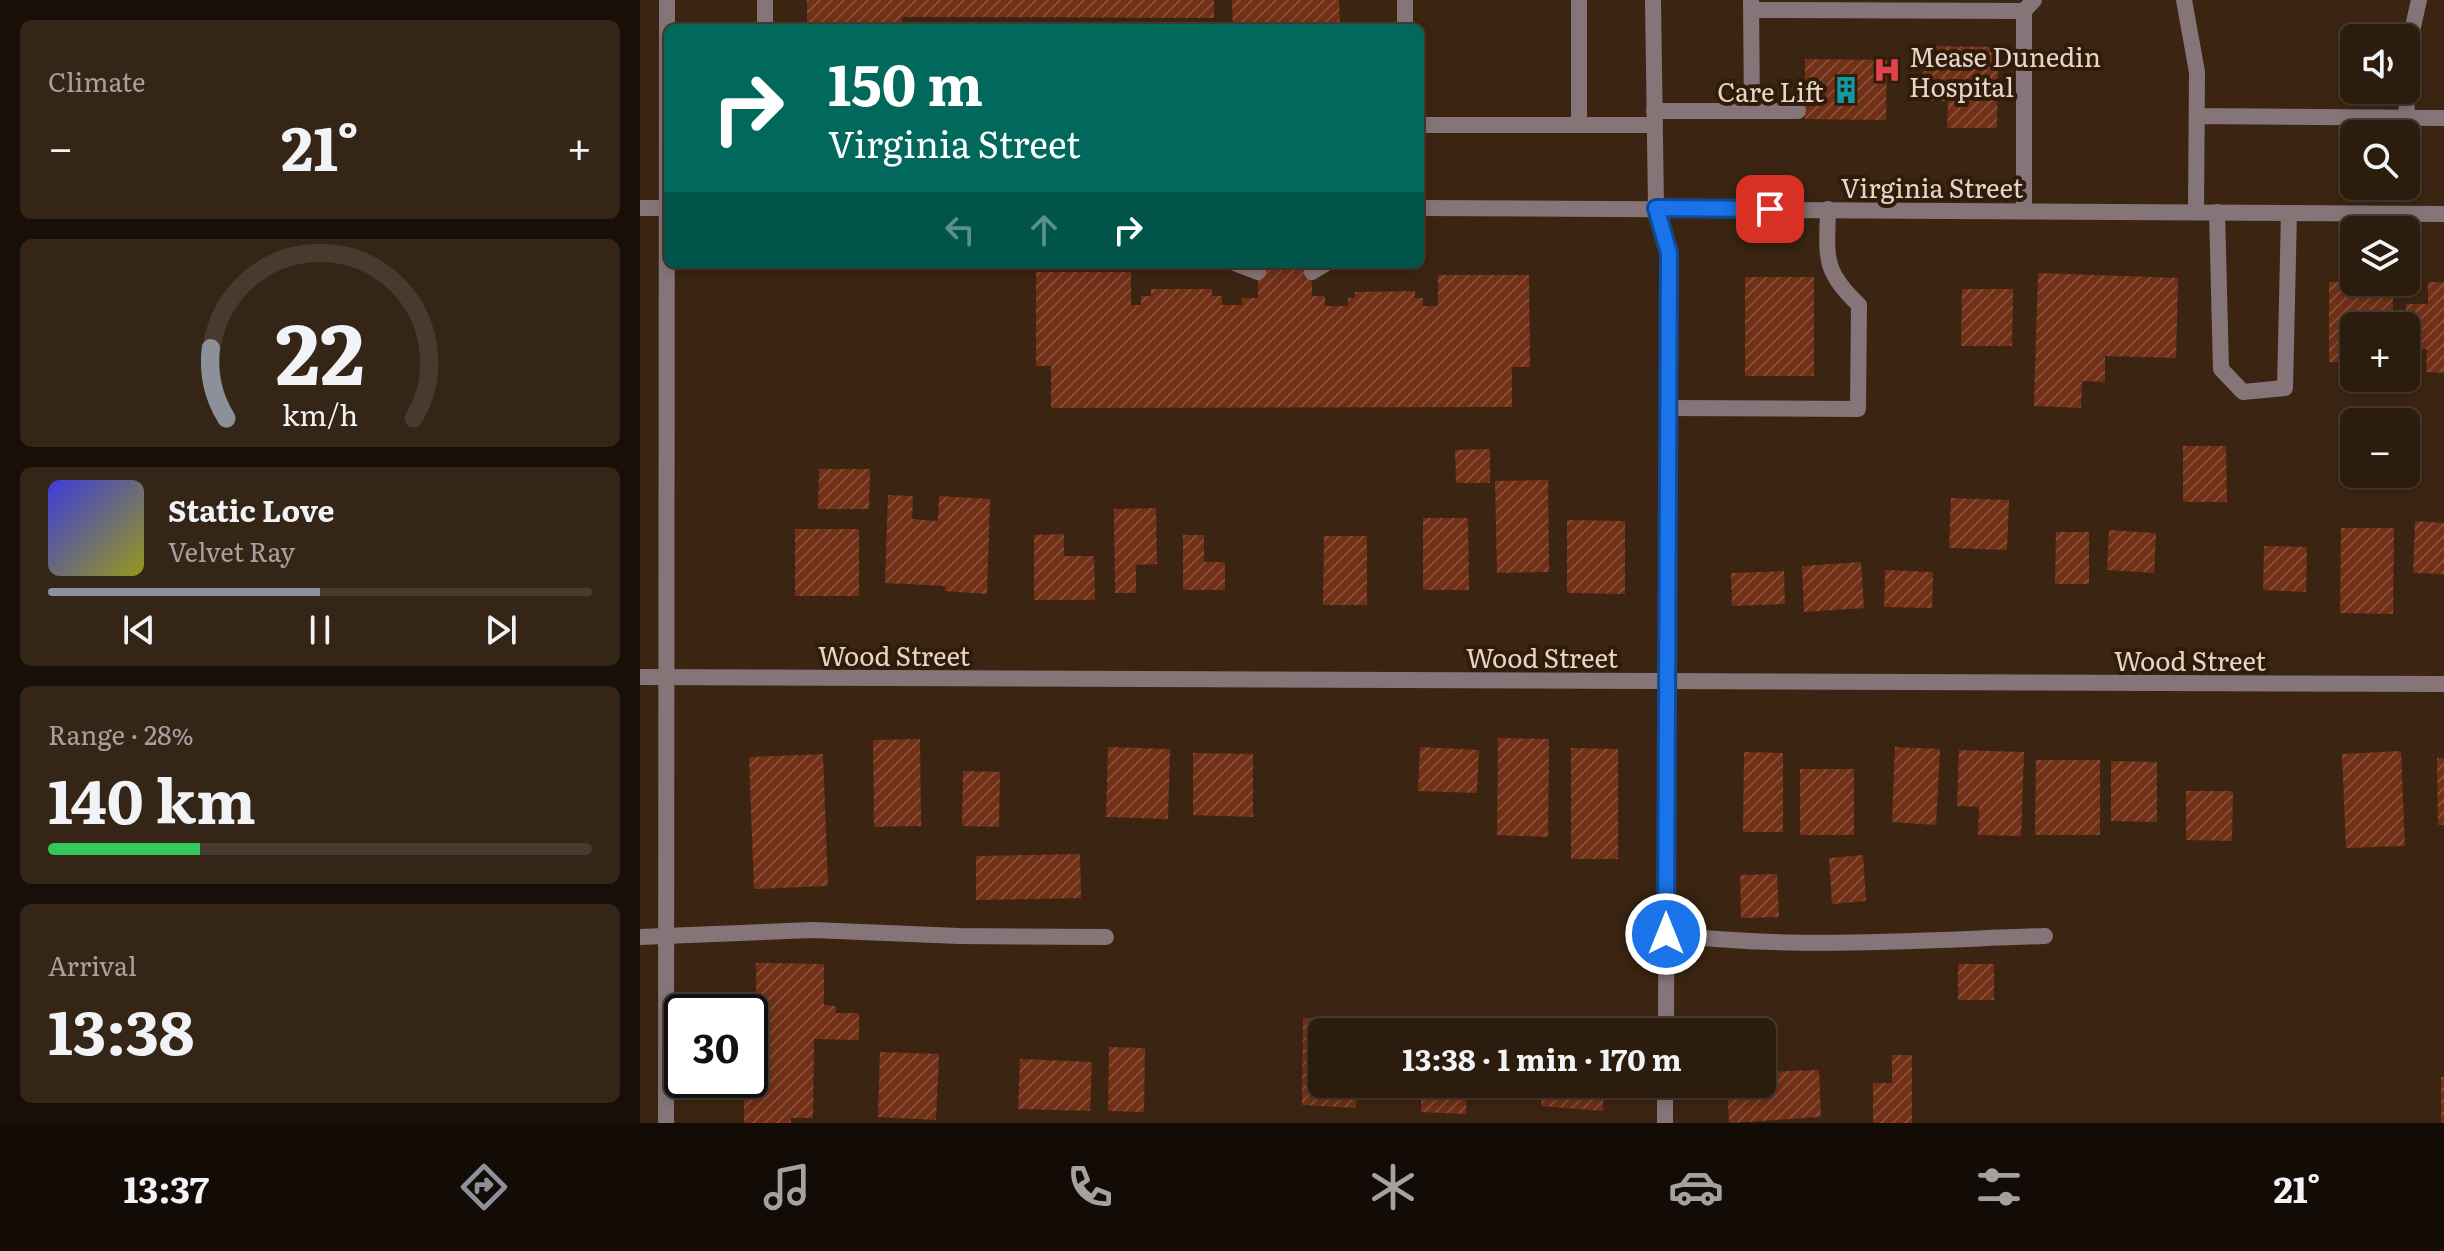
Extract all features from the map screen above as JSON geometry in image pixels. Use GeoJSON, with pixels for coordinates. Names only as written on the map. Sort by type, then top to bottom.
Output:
{"type":"FeatureCollection","features":[{"type":"Feature","properties":{"kind":"street"},"geometry":{"type":"LineString","coordinates":[[667,0],[667,24]]}},
{"type":"Feature","properties":{"kind":"street"},"geometry":{"type":"LineString","coordinates":[[765,0],[765,24]]}},
{"type":"Feature","properties":{"kind":"street"},"geometry":{"type":"LineString","coordinates":[[1405,0],[1405,24]]}},
{"type":"Feature","properties":{"kind":"street"},"geometry":{"type":"LineString","coordinates":[[1579,0],[1579,125]]}},
{"type":"Feature","properties":{"kind":"street"},"geometry":{"type":"LineString","coordinates":[[1653,0],[1656,208],[1669,253],[1666,1018]]}},
{"type":"Feature","properties":{"kind":"street"},"geometry":{"type":"LineString","coordinates":[[2184,0],[2197,72],[2196,212]]}},
{"type":"Feature","properties":{"kind":"street"},"geometry":{"type":"LineString","coordinates":[[2414,24],[2419,0]]}},
{"type":"Feature","properties":{"kind":"street"},"geometry":{"type":"LineString","coordinates":[[1752,111],[1751,5],[2029,6],[2024,211]]}},
{"type":"Feature","properties":{"kind":"street"},"geometry":{"type":"LineString","coordinates":[[2407,104],[2407,118]]}},
{"type":"Feature","properties":{"kind":"street"},"geometry":{"type":"LineString","coordinates":[[1424,125],[1579,125],[1752,111],[1798,111]]}},
{"type":"Feature","properties":{"kind":"street"},"geometry":{"type":"LineString","coordinates":[[2197,116],[2444,118]]}},
{"type":"Feature","properties":{"kind":"street"},"geometry":{"type":"LineString","coordinates":[[640,208],[664,208]]}},
{"type":"Feature","properties":{"kind":"street","name":"Virginia Street"},"geometry":{"type":"LineString","coordinates":[[1424,208],[2444,214]]}},
{"type":"Feature","properties":{"kind":"street"},"geometry":{"type":"LineString","coordinates":[[1669,408],[1858,409],[1859,305],[1838,285],[1827,262],[1828,209]]}},
{"type":"Feature","properties":{"kind":"street"},"geometry":{"type":"LineString","coordinates":[[2217,212],[2221,369],[2243,392],[2285,388],[2289,213]]}},
{"type":"Feature","properties":{"kind":"street"},"geometry":{"type":"LineString","coordinates":[[666,1123],[667,268]]}},
{"type":"Feature","properties":{"kind":"street"},"geometry":{"type":"LineString","coordinates":[[1248,268],[1258,272]]}},
{"type":"Feature","properties":{"kind":"street","name":"Wood Street"},"geometry":{"type":"LineString","coordinates":[[640,677],[2444,684]]}},
{"type":"Feature","properties":{"kind":"street"},"geometry":{"type":"LineString","coordinates":[[640,937],[813,930],[959,936],[1106,937]]}},
{"type":"Feature","properties":{"kind":"street"},"geometry":{"type":"LineString","coordinates":[[1666,934],[1730,942],[2045,936]]}},
{"type":"Feature","properties":{"kind":"street"},"geometry":{"type":"LineString","coordinates":[[1665,1098],[1665,1123]]}},
{"type":"Feature","properties":{"kind":"building"},"geometry":{"type":"Polygon","coordinates":[[[807,0],[1214,0],[1214,18],[902,17],[902,24],[807,22],[807,0]]]}},
{"type":"Feature","properties":{"kind":"building"},"geometry":{"type":"Polygon","coordinates":[[[1232,0],[1339,0],[1340,24],[1233,24],[1232,0]]]}},
{"type":"Feature","properties":{"kind":"building"},"geometry":{"type":"Polygon","coordinates":[[[1924,46],[1998,47],[1997,128],[1947,128],[1948,101],[1923,101],[1924,46]]]}},
{"type":"Feature","properties":{"kind":"building","name":"Care Lift"},"geometry":{"type":"Polygon","coordinates":[[[1805,59],[1887,60],[1886,120],[1805,119],[1805,59]]]}},
{"type":"Feature","properties":{"kind":"building"},"geometry":{"type":"Polygon","coordinates":[[[1258,268],[1312,268],[1312,296],[1325,296],[1325,306],[1348,306],[1348,298],[1355,298],[1355,292],[1415,291],[1415,298],[1423,298],[1423,306],[1438,306],[1438,275],[1529,275],[1530,367],[1512,367],[1512,407],[1051,408],[1051,366],[1036,366],[1036,272],[1131,272],[1131,305],[1141,305],[1141,296],[1151,296],[1151,289],[1212,289],[1212,296],[1222,296],[1222,305],[1242,305],[1242,298],[1258,298],[1258,268]]]}},
{"type":"Feature","properties":{"kind":"building"},"geometry":{"type":"Polygon","coordinates":[[[2038,273],[2178,278],[2176,358],[2105,356],[2105,382],[2082,381],[2081,408],[2034,406],[2038,273]]]}},
{"type":"Feature","properties":{"kind":"building"},"geometry":{"type":"Polygon","coordinates":[[[1745,277],[1814,277],[1814,376],[1745,376],[1745,277]]]}},
{"type":"Feature","properties":{"kind":"building"},"geometry":{"type":"Polygon","coordinates":[[[2329,282],[2340,282],[2340,296],[2393,296],[2393,312],[2340,312],[2340,362],[2329,362],[2329,282]]]}},
{"type":"Feature","properties":{"kind":"building"},"geometry":{"type":"Polygon","coordinates":[[[2428,282],[2444,282],[2444,373],[2426,372],[2427,349],[2420,349],[2420,312],[2406,312],[2406,304],[2428,304],[2428,282]]]}},
{"type":"Feature","properties":{"kind":"building"},"geometry":{"type":"Polygon","coordinates":[[[1962,289],[2013,289],[2012,346],[1961,346],[1962,289]]]}},
{"type":"Feature","properties":{"kind":"building"},"geometry":{"type":"Polygon","coordinates":[[[2183,446],[2226,446],[2227,502],[2183,502],[2183,446]]]}},
{"type":"Feature","properties":{"kind":"building"},"geometry":{"type":"Polygon","coordinates":[[[1490,449],[1490,483],[1456,483],[1455,450],[1490,449]]]}},
{"type":"Feature","properties":{"kind":"building"},"geometry":{"type":"Polygon","coordinates":[[[819,469],[870,469],[869,509],[818,509],[819,469]]]}},
{"type":"Feature","properties":{"kind":"building"},"geometry":{"type":"Polygon","coordinates":[[[1548,480],[1549,572],[1497,573],[1495,481],[1548,480]]]}},
{"type":"Feature","properties":{"kind":"building"},"geometry":{"type":"Polygon","coordinates":[[[888,495],[913,496],[912,519],[938,521],[939,496],[990,499],[987,594],[945,591],[945,586],[885,583],[888,495]]]}},
{"type":"Feature","properties":{"kind":"building"},"geometry":{"type":"Polygon","coordinates":[[[1951,498],[2009,500],[2007,550],[1949,548],[1951,498]]]}},
{"type":"Feature","properties":{"kind":"building"},"geometry":{"type":"Polygon","coordinates":[[[1156,508],[1157,564],[1136,565],[1136,593],[1115,593],[1114,509],[1156,508]]]}},
{"type":"Feature","properties":{"kind":"building"},"geometry":{"type":"Polygon","coordinates":[[[1423,518],[1468,518],[1469,590],[1423,590],[1423,518]]]}},
{"type":"Feature","properties":{"kind":"building"},"geometry":{"type":"Polygon","coordinates":[[[1567,520],[1625,521],[1625,594],[1567,593],[1567,520]]]}},
{"type":"Feature","properties":{"kind":"building"},"geometry":{"type":"Polygon","coordinates":[[[2415,521],[2444,523],[2444,574],[2413,573],[2415,521]]]}},
{"type":"Feature","properties":{"kind":"building"},"geometry":{"type":"Polygon","coordinates":[[[2341,528],[2394,528],[2393,614],[2340,613],[2341,528]]]}},
{"type":"Feature","properties":{"kind":"building"},"geometry":{"type":"Polygon","coordinates":[[[795,529],[859,529],[859,596],[795,596],[795,529]]]}},
{"type":"Feature","properties":{"kind":"building"},"geometry":{"type":"Polygon","coordinates":[[[2109,530],[2156,533],[2154,573],[2107,570],[2109,530]]]}},
{"type":"Feature","properties":{"kind":"building"},"geometry":{"type":"Polygon","coordinates":[[[2056,532],[2089,532],[2089,584],[2055,584],[2056,532]]]}},
{"type":"Feature","properties":{"kind":"building"},"geometry":{"type":"Polygon","coordinates":[[[1064,534],[1064,556],[1094,556],[1095,600],[1034,600],[1034,535],[1064,534]]]}},
{"type":"Feature","properties":{"kind":"building"},"geometry":{"type":"Polygon","coordinates":[[[1183,535],[1204,535],[1204,562],[1225,562],[1225,590],[1183,590],[1183,535]]]}},
{"type":"Feature","properties":{"kind":"building"},"geometry":{"type":"Polygon","coordinates":[[[1324,536],[1367,536],[1367,605],[1323,605],[1324,536]]]}},
{"type":"Feature","properties":{"kind":"building"},"geometry":{"type":"Polygon","coordinates":[[[2264,546],[2307,547],[2306,592],[2263,590],[2264,546]]]}},
{"type":"Feature","properties":{"kind":"building"},"geometry":{"type":"Polygon","coordinates":[[[1861,562],[1864,608],[1804,612],[1802,566],[1861,562]]]}},
{"type":"Feature","properties":{"kind":"building"},"geometry":{"type":"Polygon","coordinates":[[[1885,570],[1933,572],[1932,608],[1884,607],[1885,570]]]}},
{"type":"Feature","properties":{"kind":"building"},"geometry":{"type":"Polygon","coordinates":[[[1784,571],[1785,604],[1732,606],[1731,573],[1784,571]]]}},
{"type":"Feature","properties":{"kind":"building"},"geometry":{"type":"Polygon","coordinates":[[[1498,738],[1549,739],[1548,837],[1497,835],[1498,738]]]}},
{"type":"Feature","properties":{"kind":"building"},"geometry":{"type":"Polygon","coordinates":[[[920,739],[921,826],[874,827],[873,740],[920,739]]]}},
{"type":"Feature","properties":{"kind":"building"},"geometry":{"type":"Polygon","coordinates":[[[1108,747],[1170,749],[1168,819],[1106,817],[1108,747]]]}},
{"type":"Feature","properties":{"kind":"building"},"geometry":{"type":"Polygon","coordinates":[[[1420,747],[1479,750],[1477,793],[1418,791],[1420,747]]]}},
{"type":"Feature","properties":{"kind":"building"},"geometry":{"type":"Polygon","coordinates":[[[1895,747],[1940,749],[1936,825],[1892,822],[1895,747]]]}},
{"type":"Feature","properties":{"kind":"building"},"geometry":{"type":"Polygon","coordinates":[[[1571,748],[1618,749],[1618,859],[1571,859],[1571,748]]]}},
{"type":"Feature","properties":{"kind":"building"},"geometry":{"type":"Polygon","coordinates":[[[1959,750],[2024,752],[2021,836],[1978,835],[1979,807],[1957,806],[1959,750]]]}},
{"type":"Feature","properties":{"kind":"building"},"geometry":{"type":"Polygon","coordinates":[[[2401,751],[2405,846],[2346,848],[2342,754],[2401,751]]]}},
{"type":"Feature","properties":{"kind":"building"},"geometry":{"type":"Polygon","coordinates":[[[1744,752],[1783,753],[1783,832],[1743,832],[1744,752]]]}},
{"type":"Feature","properties":{"kind":"building"},"geometry":{"type":"Polygon","coordinates":[[[1193,753],[1253,754],[1253,817],[1193,815],[1193,753]]]}},
{"type":"Feature","properties":{"kind":"building"},"geometry":{"type":"Polygon","coordinates":[[[823,754],[828,886],[754,889],[749,757],[823,754]]]}},
{"type":"Feature","properties":{"kind":"building"},"geometry":{"type":"Polygon","coordinates":[[[2437,758],[2444,758],[2444,825],[2438,825],[2437,758]]]}},
{"type":"Feature","properties":{"kind":"building"},"geometry":{"type":"Polygon","coordinates":[[[2036,760],[2100,760],[2100,835],[2035,835],[2036,760]]]}},
{"type":"Feature","properties":{"kind":"building"},"geometry":{"type":"Polygon","coordinates":[[[2111,761],[2157,762],[2157,822],[2111,821],[2111,761]]]}},
{"type":"Feature","properties":{"kind":"building"},"geometry":{"type":"Polygon","coordinates":[[[1800,769],[1854,769],[1854,835],[1800,835],[1800,769]]]}},
{"type":"Feature","properties":{"kind":"building"},"geometry":{"type":"Polygon","coordinates":[[[963,771],[1000,772],[999,827],[962,826],[963,771]]]}},
{"type":"Feature","properties":{"kind":"building"},"geometry":{"type":"Polygon","coordinates":[[[2186,791],[2233,791],[2232,841],[2186,840],[2186,791]]]}},
{"type":"Feature","properties":{"kind":"building"},"geometry":{"type":"Polygon","coordinates":[[[1080,854],[1081,898],[976,900],[976,856],[1080,854]]]}},
{"type":"Feature","properties":{"kind":"building"},"geometry":{"type":"Polygon","coordinates":[[[1863,855],[1866,901],[1832,904],[1829,858],[1863,855]]]}},
{"type":"Feature","properties":{"kind":"building"},"geometry":{"type":"Polygon","coordinates":[[[1777,874],[1779,917],[1741,918],[1740,875],[1777,874]]]}},
{"type":"Feature","properties":{"kind":"building"},"geometry":{"type":"Polygon","coordinates":[[[756,963],[824,964],[824,1005],[836,1006],[836,1013],[859,1013],[859,1040],[814,1039],[813,1118],[791,1118],[791,1123],[744,1123],[744,1098],[768,1098],[768,994],[756,994],[756,963]]]}},
{"type":"Feature","properties":{"kind":"building"},"geometry":{"type":"Polygon","coordinates":[[[1958,964],[1994,964],[1994,1000],[1958,1000],[1958,964]]]}},
{"type":"Feature","properties":{"kind":"building"},"geometry":{"type":"Polygon","coordinates":[[[1303,1018],[1308,1018],[1308,1098],[1356,1098],[1356,1108],[1302,1105],[1303,1018]]]}},
{"type":"Feature","properties":{"kind":"building"},"geometry":{"type":"Polygon","coordinates":[[[1109,1047],[1145,1048],[1144,1112],[1108,1111],[1109,1047]]]}},
{"type":"Feature","properties":{"kind":"building"},"geometry":{"type":"Polygon","coordinates":[[[880,1052],[939,1054],[936,1120],[878,1117],[880,1052]]]}},
{"type":"Feature","properties":{"kind":"building"},"geometry":{"type":"Polygon","coordinates":[[[1892,1055],[1912,1055],[1912,1123],[1873,1123],[1873,1083],[1892,1083],[1892,1055]]]}},
{"type":"Feature","properties":{"kind":"building"},"geometry":{"type":"Polygon","coordinates":[[[1020,1059],[1092,1062],[1090,1111],[1018,1109],[1020,1059]]]}},
{"type":"Feature","properties":{"kind":"building"},"geometry":{"type":"Polygon","coordinates":[[[1819,1070],[1821,1117],[1729,1123],[1728,1098],[1776,1098],[1776,1072],[1819,1070]]]}},
{"type":"Feature","properties":{"kind":"building"},"geometry":{"type":"Polygon","coordinates":[[[2441,1077],[2444,1077],[2444,1123],[2441,1123],[2441,1077]]]}},
{"type":"Feature","properties":{"kind":"building"},"geometry":{"type":"Polygon","coordinates":[[[1421,1098],[1466,1098],[1466,1114],[1421,1112],[1421,1098]]]}},
{"type":"Feature","properties":{"kind":"building"},"geometry":{"type":"Polygon","coordinates":[[[1541,1098],[1603,1098],[1603,1111],[1541,1106],[1541,1098]]]}},
{"type":"Feature","properties":{"kind":"place","name":"Mease Dunedin Hospital"},"geometry":{"type":"Point","coordinates":[1887,70]}},
{"type":"Feature","properties":{"kind":"place","name":"Care Lift"},"geometry":{"type":"Point","coordinates":[1846,90]}},
{"type":"Feature","properties":{"kind":"route"},"geometry":{"type":"LineString","coordinates":[[1666,934],[1669,253],[1656,208],[1770,209]]}}]}
